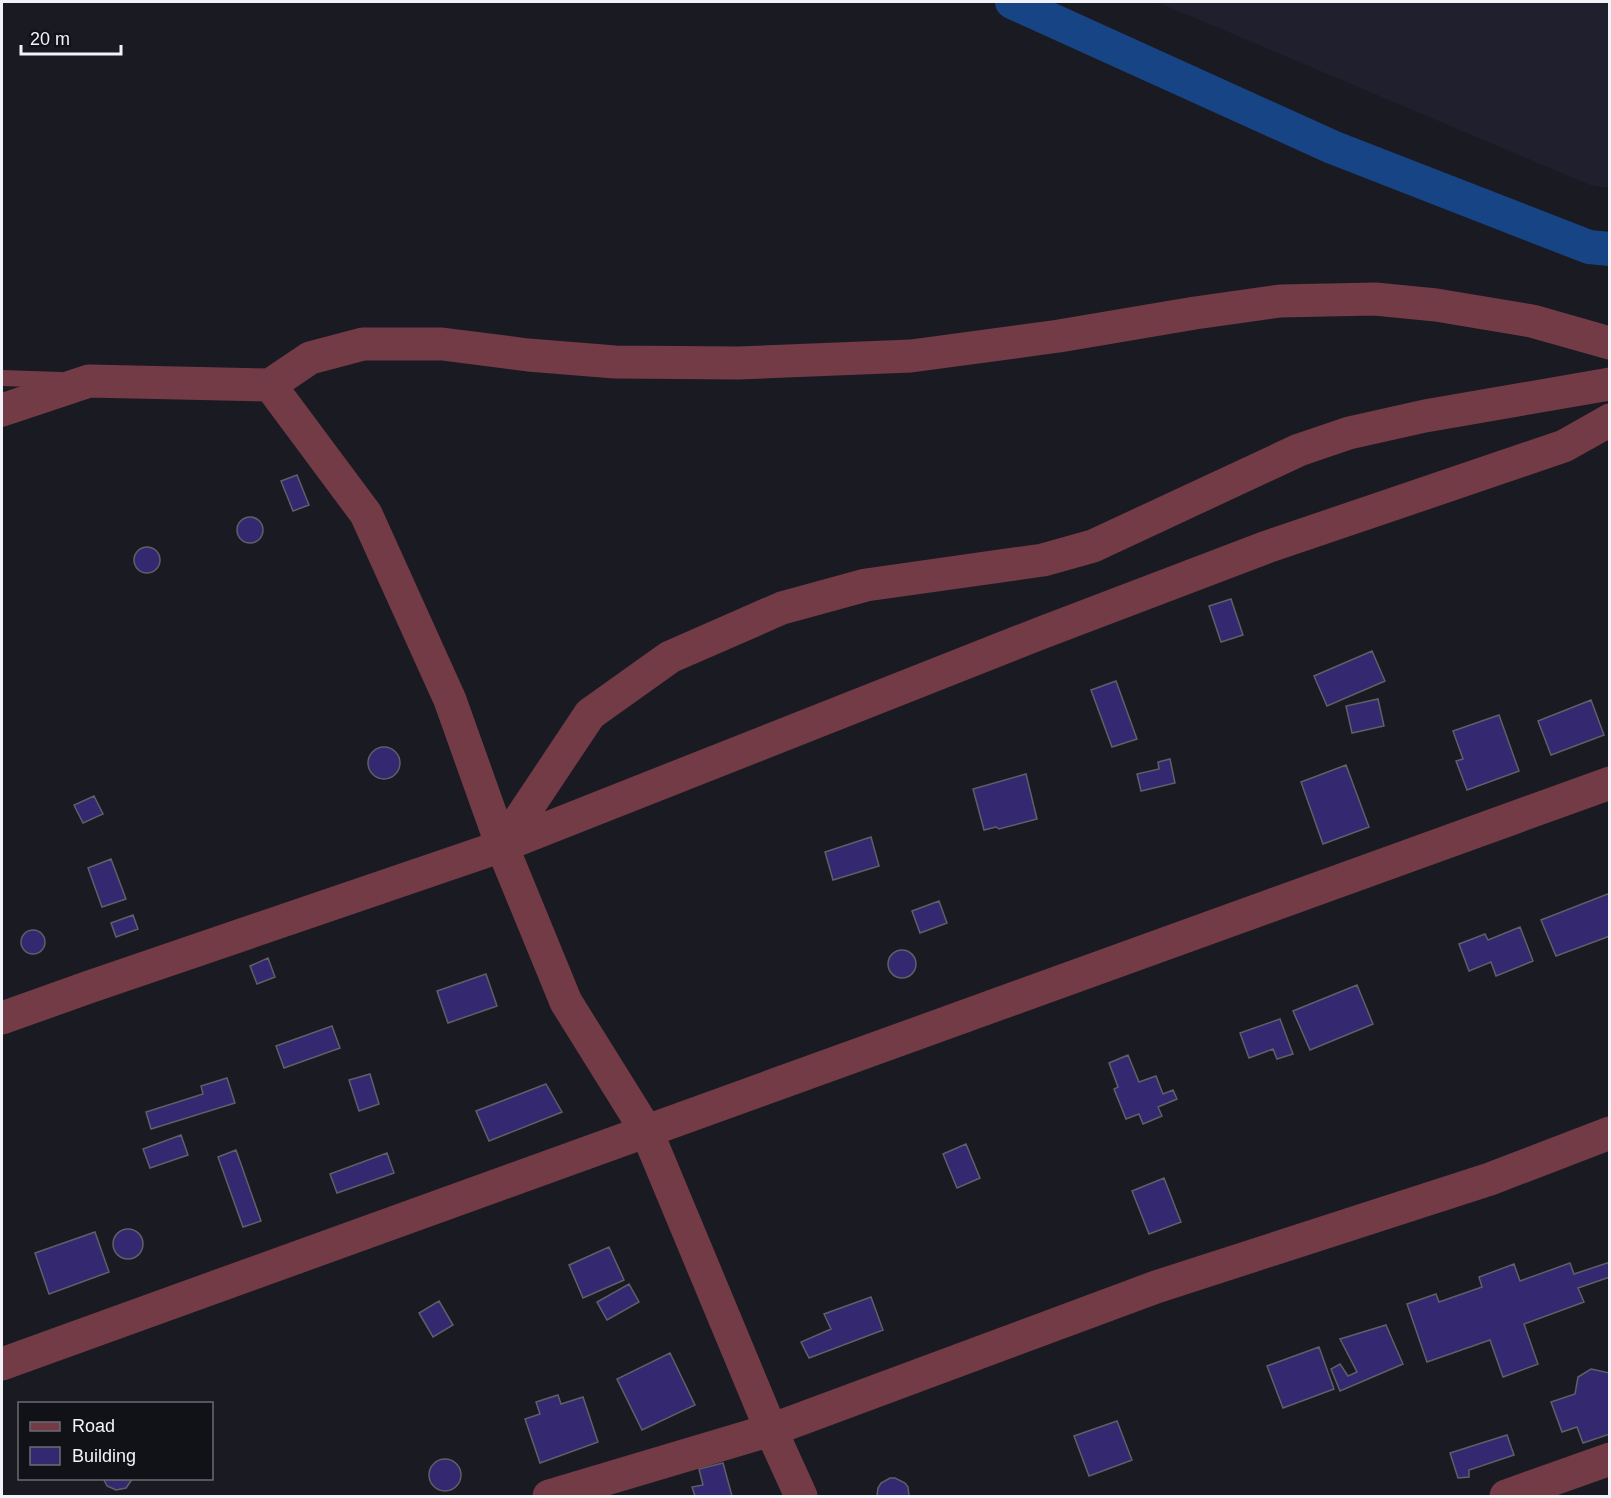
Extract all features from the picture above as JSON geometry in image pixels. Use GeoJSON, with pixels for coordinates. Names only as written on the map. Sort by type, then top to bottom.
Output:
{"type":"FeatureCollection","features":[{"type":"Feature","properties":{"kind":"street"},"geometry":{"type":"LineString","coordinates":[[2,410],[89,381],[270,385],[310,358],[363,344],[442,344],[528,355],[615,362],[738,363],[899,356],[1059,336],[1280,301],[1375,299],[1436,305],[1532,321],[1610,343]]}},
{"type":"Feature","properties":{"kind":"street"},"geometry":{"type":"LineString","coordinates":[[502,846],[590,714],[670,657],[782,608],[866,585],[1043,560],[1093,546],[1299,450],[1349,433],[1425,416],[1610,384]]}},
{"type":"Feature","properties":{"kind":"street"},"geometry":{"type":"LineString","coordinates":[[270,385],[366,514],[450,700],[502,846],[567,1002],[647,1132],[801,1497]]}},
{"type":"Feature","properties":{"kind":"street"},"geometry":{"type":"LineString","coordinates":[[2,1018],[502,846],[1041,633],[1257,551],[1564,446],[1610,420]]}},
{"type":"Feature","properties":{"kind":"street"},"geometry":{"type":"LineString","coordinates":[[2,1364],[1610,783]]}},
{"type":"Feature","properties":{"kind":"street"},"geometry":{"type":"LineString","coordinates":[[549,1497],[771,1430],[1156,1287],[1490,1179],[1610,1133]]}},
{"type":"Feature","properties":{"kind":"street"},"geometry":{"type":"LineString","coordinates":[[1506,1497],[1610,1459]]}},
{"type":"Feature","properties":{"kind":"lane"},"geometry":{"type":"LineString","coordinates":[[2,378],[89,381]]}},
{"type":"Feature","properties":{"kind":"shaded area"},"geometry":{"type":"Polygon","coordinates":[[[1157,2],[1609,2],[1609,188],[1590,185],[1157,2]]]}},
{"type":"Feature","properties":{"kind":"building"},"geometry":{"type":"Polygon","coordinates":[[[297,475],[309,505],[293,511],[281,481],[297,475]]]}},
{"type":"Feature","properties":{"kind":"building"},"geometry":{"type":"Polygon","coordinates":[[[250,517],[259,521],[263,530],[259,539],[250,543],[241,539],[237,530],[241,521],[250,517]]]}},
{"type":"Feature","properties":{"kind":"building"},"geometry":{"type":"Polygon","coordinates":[[[147,547],[156,551],[160,560],[156,569],[147,573],[138,569],[134,560],[138,551],[147,547]]]}},
{"type":"Feature","properties":{"kind":"building"},"geometry":{"type":"Polygon","coordinates":[[[1231,599],[1243,635],[1221,642],[1209,606],[1231,599]]]}},
{"type":"Feature","properties":{"kind":"building"},"geometry":{"type":"Polygon","coordinates":[[[1372,651],[1385,681],[1327,706],[1314,676],[1372,651]]]}},
{"type":"Feature","properties":{"kind":"building"},"geometry":{"type":"Polygon","coordinates":[[[1116,681],[1137,739],[1112,747],[1091,690],[1116,681]]]}},
{"type":"Feature","properties":{"kind":"building"},"geometry":{"type":"Polygon","coordinates":[[[1378,699],[1384,726],[1352,733],[1346,706],[1378,699]]]}},
{"type":"Feature","properties":{"kind":"building"},"geometry":{"type":"Polygon","coordinates":[[[1591,700],[1604,735],[1551,755],[1538,721],[1591,700]]]}},
{"type":"Feature","properties":{"kind":"building"},"geometry":{"type":"Polygon","coordinates":[[[1499,715],[1519,771],[1467,790],[1456,761],[1463,759],[1453,731],[1499,715]]]}},
{"type":"Feature","properties":{"kind":"building"},"geometry":{"type":"Polygon","coordinates":[[[384,747],[395,752],[400,763],[395,774],[384,779],[373,774],[368,763],[373,752],[384,747]]]}},
{"type":"Feature","properties":{"kind":"building"},"geometry":{"type":"Polygon","coordinates":[[[1170,759],[1175,783],[1141,791],[1137,774],[1159,769],[1158,762],[1170,759]]]}},
{"type":"Feature","properties":{"kind":"building"},"geometry":{"type":"Polygon","coordinates":[[[1346,765],[1369,827],[1323,844],[1301,782],[1346,765]]]}},
{"type":"Feature","properties":{"kind":"building"},"geometry":{"type":"Polygon","coordinates":[[[1026,774],[1037,819],[999,829],[996,827],[984,830],[973,789],[1026,774]]]}},
{"type":"Feature","properties":{"kind":"building"},"geometry":{"type":"Polygon","coordinates":[[[94,796],[103,814],[83,823],[74,805],[94,796]]]}},
{"type":"Feature","properties":{"kind":"building"},"geometry":{"type":"Polygon","coordinates":[[[871,837],[879,866],[833,880],[825,852],[871,837]]]}},
{"type":"Feature","properties":{"kind":"building"},"geometry":{"type":"Polygon","coordinates":[[[111,859],[126,899],[102,907],[88,868],[111,859]]]}},
{"type":"Feature","properties":{"kind":"building"},"geometry":{"type":"Polygon","coordinates":[[[1610,893],[1610,936],[1556,956],[1541,920],[1610,893]]]}},
{"type":"Feature","properties":{"kind":"building"},"geometry":{"type":"Polygon","coordinates":[[[939,901],[947,923],[920,933],[912,911],[939,901]]]}},
{"type":"Feature","properties":{"kind":"building"},"geometry":{"type":"Polygon","coordinates":[[[133,915],[138,929],[116,937],[111,923],[133,915]]]}},
{"type":"Feature","properties":{"kind":"building"},"geometry":{"type":"Polygon","coordinates":[[[1520,927],[1533,961],[1496,976],[1491,962],[1469,971],[1459,944],[1485,934],[1488,940],[1520,927]]]}},
{"type":"Feature","properties":{"kind":"building"},"geometry":{"type":"Polygon","coordinates":[[[33,930],[42,933],[45,942],[42,951],[33,954],[24,951],[21,942],[24,933],[33,930]]]}},
{"type":"Feature","properties":{"kind":"building"},"geometry":{"type":"Polygon","coordinates":[[[902,950],[912,954],[916,964],[912,974],[902,978],[892,974],[888,964],[892,954],[902,950]]]}},
{"type":"Feature","properties":{"kind":"building"},"geometry":{"type":"Polygon","coordinates":[[[268,958],[275,977],[257,984],[250,966],[268,958]]]}},
{"type":"Feature","properties":{"kind":"building"},"geometry":{"type":"Polygon","coordinates":[[[486,974],[497,1006],[448,1023],[437,991],[486,974]]]}},
{"type":"Feature","properties":{"kind":"building"},"geometry":{"type":"Polygon","coordinates":[[[1357,985],[1373,1024],[1310,1050],[1293,1011],[1357,985]]]}},
{"type":"Feature","properties":{"kind":"building"},"geometry":{"type":"Polygon","coordinates":[[[1280,1019],[1293,1054],[1277,1059],[1273,1049],[1249,1058],[1240,1033],[1280,1019]]]}},
{"type":"Feature","properties":{"kind":"building"},"geometry":{"type":"Polygon","coordinates":[[[332,1026],[340,1048],[284,1068],[276,1046],[332,1026]]]}},
{"type":"Feature","properties":{"kind":"building"},"geometry":{"type":"Polygon","coordinates":[[[1128,1055],[1139,1082],[1156,1076],[1163,1094],[1173,1090],[1177,1099],[1158,1107],[1162,1116],[1143,1124],[1139,1114],[1126,1119],[1114,1089],[1118,1087],[1109,1063],[1128,1055]]]}},
{"type":"Feature","properties":{"kind":"building"},"geometry":{"type":"Polygon","coordinates":[[[370,1074],[379,1104],[359,1111],[349,1080],[370,1074]]]}},
{"type":"Feature","properties":{"kind":"building"},"geometry":{"type":"Polygon","coordinates":[[[227,1078],[235,1103],[151,1129],[146,1112],[203,1094],[201,1086],[227,1078]]]}},
{"type":"Feature","properties":{"kind":"building"},"geometry":{"type":"Polygon","coordinates":[[[546,1084],[562,1112],[489,1141],[476,1111],[546,1084]]]}},
{"type":"Feature","properties":{"kind":"building"},"geometry":{"type":"Polygon","coordinates":[[[181,1135],[188,1155],[150,1168],[143,1149],[181,1135]]]}},
{"type":"Feature","properties":{"kind":"building"},"geometry":{"type":"Polygon","coordinates":[[[966,1144],[980,1178],[957,1188],[943,1154],[966,1144]]]}},
{"type":"Feature","properties":{"kind":"building"},"geometry":{"type":"Polygon","coordinates":[[[236,1150],[261,1221],[243,1227],[218,1157],[236,1150]]]}},
{"type":"Feature","properties":{"kind":"building"},"geometry":{"type":"Polygon","coordinates":[[[387,1153],[394,1173],[337,1193],[330,1174],[387,1153]]]}},
{"type":"Feature","properties":{"kind":"building"},"geometry":{"type":"Polygon","coordinates":[[[1164,1178],[1181,1222],[1149,1234],[1132,1191],[1164,1178]]]}},
{"type":"Feature","properties":{"kind":"building"},"geometry":{"type":"Polygon","coordinates":[[[128,1229],[139,1233],[143,1244],[139,1255],[128,1259],[117,1255],[113,1244],[117,1233],[128,1229]]]}},
{"type":"Feature","properties":{"kind":"building"},"geometry":{"type":"Polygon","coordinates":[[[95,1232],[109,1272],[49,1294],[35,1253],[95,1232]]]}},
{"type":"Feature","properties":{"kind":"building"},"geometry":{"type":"Polygon","coordinates":[[[609,1247],[624,1280],[583,1298],[569,1265],[609,1247]]]}},
{"type":"Feature","properties":{"kind":"building"},"geometry":{"type":"Polygon","coordinates":[[[1610,1262],[1610,1277],[1578,1288],[1584,1302],[1524,1324],[1538,1364],[1503,1377],[1490,1340],[1427,1362],[1407,1304],[1436,1294],[1439,1302],[1482,1287],[1479,1277],[1514,1264],[1520,1281],[1570,1263],[1574,1274],[1610,1262]]]}},
{"type":"Feature","properties":{"kind":"building"},"geometry":{"type":"Polygon","coordinates":[[[629,1284],[639,1302],[607,1320],[597,1302],[629,1284]]]}},
{"type":"Feature","properties":{"kind":"building"},"geometry":{"type":"Polygon","coordinates":[[[871,1297],[883,1330],[809,1358],[801,1342],[831,1329],[824,1314],[871,1297]]]}},
{"type":"Feature","properties":{"kind":"building"},"geometry":{"type":"Polygon","coordinates":[[[439,1301],[453,1325],[433,1337],[419,1313],[439,1301]]]}},
{"type":"Feature","properties":{"kind":"building"},"geometry":{"type":"Polygon","coordinates":[[[1386,1325],[1403,1364],[1340,1391],[1331,1369],[1340,1364],[1348,1376],[1357,1372],[1340,1339],[1386,1325]]]}},
{"type":"Feature","properties":{"kind":"building"},"geometry":{"type":"Polygon","coordinates":[[[1319,1347],[1334,1389],[1283,1408],[1267,1366],[1319,1347]]]}},
{"type":"Feature","properties":{"kind":"building"},"geometry":{"type":"Polygon","coordinates":[[[670,1353],[695,1405],[642,1430],[617,1379],[670,1353]]]}},
{"type":"Feature","properties":{"kind":"building"},"geometry":{"type":"Polygon","coordinates":[[[1591,1369],[1610,1373],[1610,1434],[1583,1443],[1577,1427],[1562,1432],[1551,1402],[1575,1394],[1578,1377],[1591,1369]]]}},
{"type":"Feature","properties":{"kind":"building"},"geometry":{"type":"Polygon","coordinates":[[[558,1395],[561,1404],[583,1397],[598,1442],[540,1463],[525,1419],[540,1414],[536,1402],[558,1395]]]}},
{"type":"Feature","properties":{"kind":"building"},"geometry":{"type":"Polygon","coordinates":[[[1117,1421],[1132,1460],[1089,1476],[1074,1436],[1117,1421]]]}},
{"type":"Feature","properties":{"kind":"building"},"geometry":{"type":"Polygon","coordinates":[[[1507,1435],[1514,1455],[1469,1470],[1469,1477],[1458,1478],[1450,1453],[1507,1435]]]}},
{"type":"Feature","properties":{"kind":"building"},"geometry":{"type":"Polygon","coordinates":[[[445,1459],[456,1464],[461,1475],[456,1486],[445,1491],[434,1486],[429,1475],[434,1464],[445,1459]]]}},
{"type":"Feature","properties":{"kind":"building"},"geometry":{"type":"Polygon","coordinates":[[[723,1463],[732,1496],[695,1496],[692,1487],[703,1485],[699,1469],[723,1463]]]}},
{"type":"Feature","properties":{"kind":"building"},"geometry":{"type":"Polygon","coordinates":[[[890,1478],[905,1483],[909,1496],[877,1496],[881,1483],[890,1478]]]}},
{"type":"Feature","properties":{"kind":"building"},"geometry":{"type":"Polygon","coordinates":[[[104,1480],[132,1480],[126,1488],[116,1490],[107,1486],[104,1480]]]}},
{"type":"Feature","properties":{"kind":"waterway"},"geometry":{"type":"LineString","coordinates":[[1012,2],[1332,147],[1589,247],[1610,249]]}}]}
